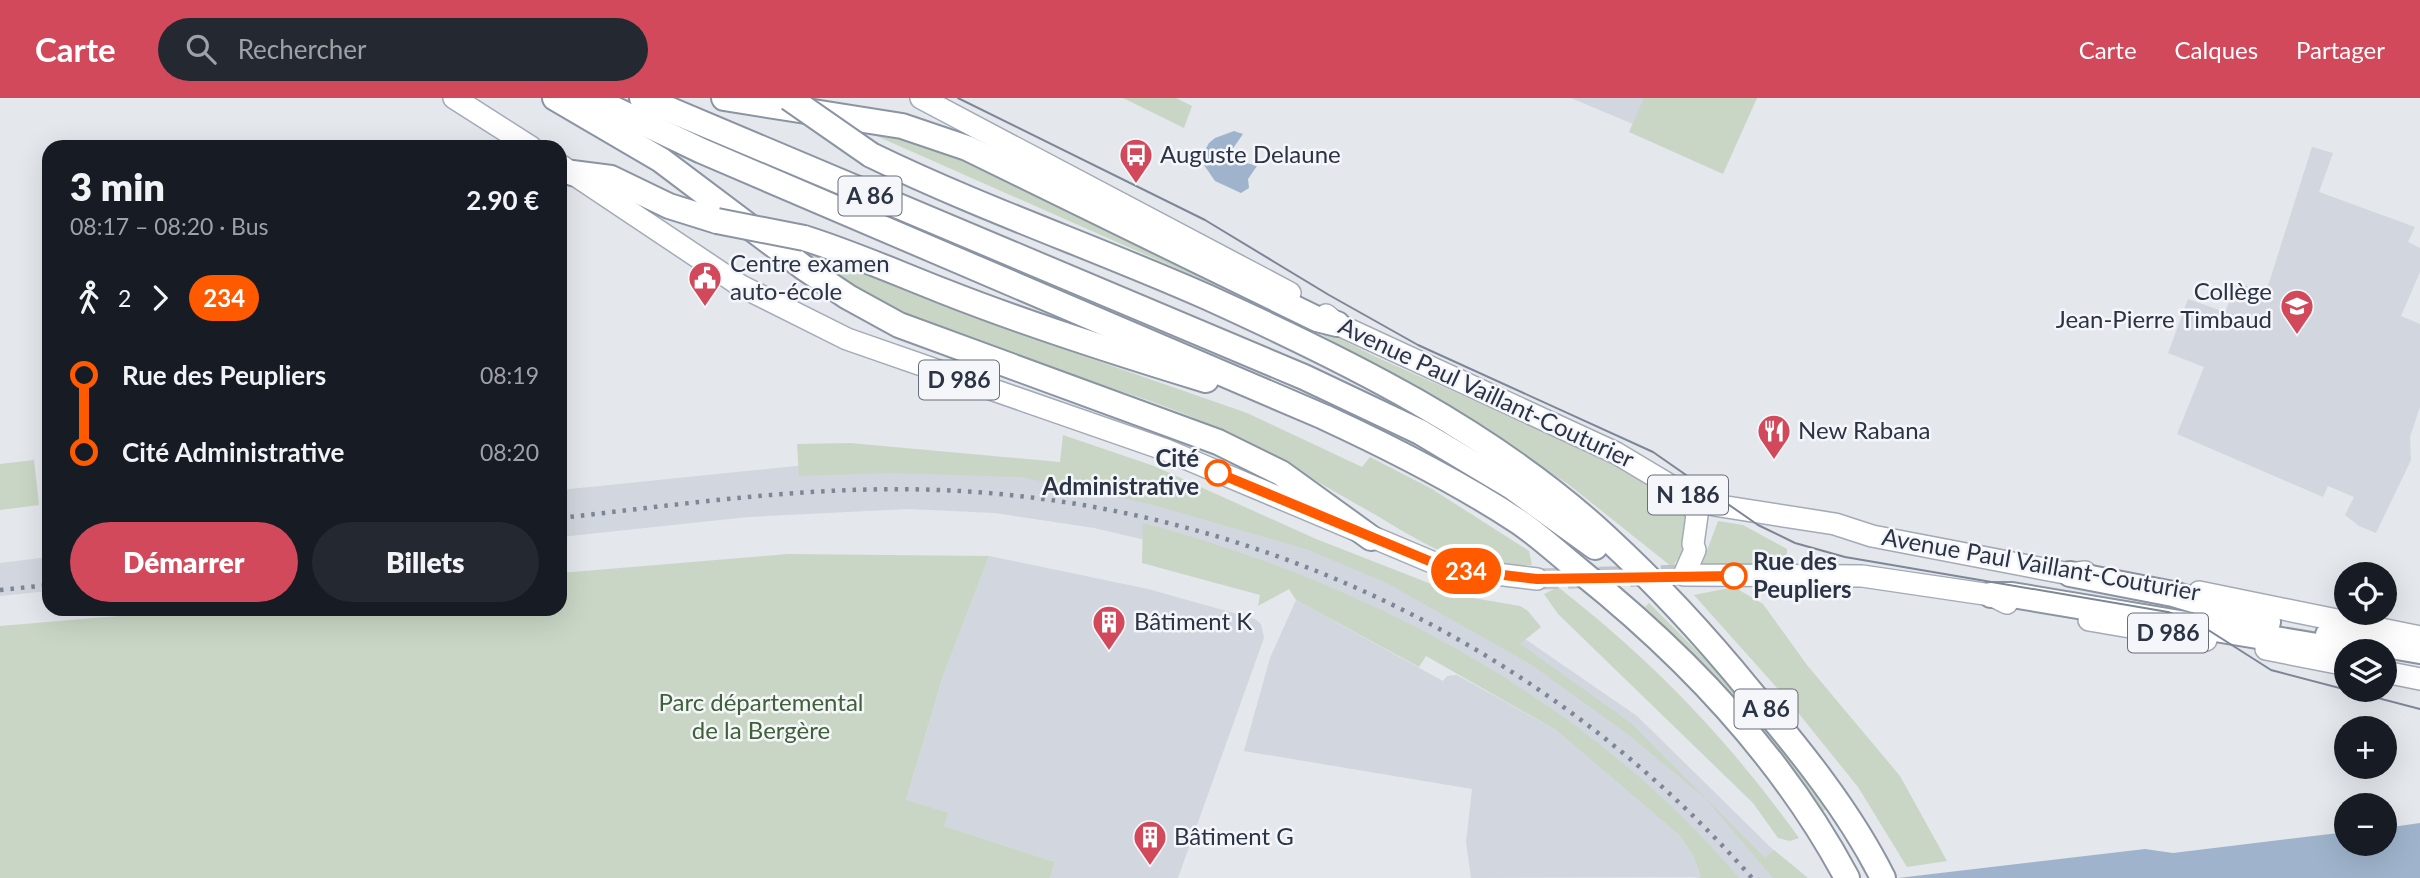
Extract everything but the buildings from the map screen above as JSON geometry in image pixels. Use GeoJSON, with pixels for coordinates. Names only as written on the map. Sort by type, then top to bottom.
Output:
{"type":"FeatureCollection","features":[{"type":"Feature","properties":{"kind":"highway"},"geometry":{"type":"LineString","coordinates":[[555,98],[661,160],[803,267],[889,319],[956,348],[1153,415],[1218,442],[1281,473],[1371,538]]}},
{"type":"Feature","properties":{"kind":"highway","name":"A 86"},"geometry":{"type":"LineString","coordinates":[[591,98],[702,151],[1324,417],[1417,460],[1521,524],[1630,611],[1698,677],[1774,765],[1841,867]]}},
{"type":"Feature","properties":{"kind":"highway","name":"A 86"},"geometry":{"type":"LineString","coordinates":[[642,98],[1304,377],[1419,432],[1512,487],[1651,584],[1724,660],[1774,719],[1867,845],[1883,878]]}},
{"type":"Feature","properties":{"kind":"highway"},"geometry":{"type":"LineString","coordinates":[[724,98],[902,126],[967,148],[1132,231],[1317,319],[1337,324]]}},
{"type":"Feature","properties":{"kind":"highway"},"geometry":{"type":"LineString","coordinates":[[789,98],[871,155],[1204,296],[1320,350],[1389,388],[1479,442],[1541,484],[1605,536],[1651,584]]}},
{"type":"Feature","properties":{"kind":"highway"},"geometry":{"type":"LineString","coordinates":[[567,169],[611,178],[669,206],[717,221],[804,238],[851,252],[943,291],[1071,338],[1324,417]]}},
{"type":"Feature","properties":{"kind":"highway"},"geometry":{"type":"LineString","coordinates":[[2070,574],[2173,594],[2238,615],[2304,631],[2420,651]]}},
{"type":"Feature","properties":{"kind":"highway"},"geometry":{"type":"LineString","coordinates":[[1991,595],[2012,595],[2334,649]]}},
{"type":"Feature","properties":{"kind":"highway"},"geometry":{"type":"LineString","coordinates":[[2397,659],[2420,663]]}},
{"type":"Feature","properties":{"kind":"main road"},"geometry":{"type":"LineString","coordinates":[[454,98],[520,140]]}},
{"type":"Feature","properties":{"kind":"main road","name":"Avenue Paul Vaillant-Couturier"},"geometry":{"type":"LineString","coordinates":[[921,98],[1320,309],[1337,324],[1616,453],[1688,496],[1734,510],[1835,524],[1872,536],[2070,574],[2092,572],[2127,578],[2420,637]]}},
{"type":"Feature","properties":{"kind":"main road","name":"D 986"},"geometry":{"type":"LineString","coordinates":[[567,170],[741,286],[847,339],[1166,450],[1371,538]]}},
{"type":"Feature","properties":{"kind":"main road","name":"Avenue Paul Vaillant-Couturier"},"geometry":{"type":"LineString","coordinates":[[1688,496],[1697,516],[1693,544],[1695,550],[1684,575],[1862,576],[1991,595],[2012,606],[2334,663]]}},
{"type":"Feature","properties":{"kind":"main road"},"geometry":{"type":"LineString","coordinates":[[1371,538],[1446,568],[1537,579]]}},
{"type":"Feature","properties":{"kind":"main road"},"geometry":{"type":"LineString","coordinates":[[2397,674],[2420,679]]}},
{"type":"Feature","properties":{"kind":"shaded area"},"geometry":{"type":"Polygon","coordinates":[[[1571,98],[1645,98],[1633,124],[1571,98]]]}},
{"type":"Feature","properties":{"kind":"shaded area","name":"Collège Jean-Pierre Timbaud"},"geometry":{"type":"Polygon","coordinates":[[[2312,147],[2333,153],[2319,192],[2415,227],[2408,242],[2420,248],[2420,272],[2401,316],[2420,324],[2420,407],[2410,437],[2411,460],[2376,533],[2359,526],[2345,515],[2354,497],[2328,486],[2323,497],[2177,434],[2204,367],[2168,353],[2188,299],[2225,312],[2237,283],[2266,292],[2312,147]]]}},
{"type":"Feature","properties":{"kind":"shaded area"},"geometry":{"type":"Polygon","coordinates":[[[898,462],[1125,487],[1429,586],[1528,641],[1637,716],[1802,878],[1724,878],[1704,853],[1540,711],[1304,593],[1192,551],[1094,528],[995,513],[908,509],[748,517],[567,536],[567,489],[815,464],[898,462]]]}},
{"type":"Feature","properties":{"kind":"shaded area"},"geometry":{"type":"Polygon","coordinates":[[[989,556],[1148,589],[1255,619],[1261,624],[1264,638],[1178,878],[1050,878],[1055,862],[944,826],[906,800],[942,679],[989,556]]]}},
{"type":"Feature","properties":{"kind":"shaded area"},"geometry":{"type":"Polygon","coordinates":[[[42,558],[42,592],[0,596],[0,563],[42,558]]]}},
{"type":"Feature","properties":{"kind":"shaded area"},"geometry":{"type":"Polygon","coordinates":[[[1296,600],[1443,681],[1447,676],[1457,675],[1556,730],[1679,835],[1693,855],[1701,877],[1471,878],[1466,842],[1472,789],[1244,751],[1270,658],[1296,600]]]}},
{"type":"Feature","properties":{"kind":"green space"},"geometry":{"type":"Polygon","coordinates":[[[1123,98],[1176,98],[1192,106],[1184,128],[1123,98]]]}},
{"type":"Feature","properties":{"kind":"green space"},"geometry":{"type":"Polygon","coordinates":[[[1644,98],[1757,98],[1723,174],[1629,132],[1644,98]]]}},
{"type":"Feature","properties":{"kind":"green space"},"geometry":{"type":"Polygon","coordinates":[[[863,130],[956,152],[1140,247],[1305,321],[1376,357],[1652,480],[1673,494],[1683,508],[1688,526],[1682,552],[1672,567],[1568,484],[1480,428],[1307,326],[863,130]]]}},
{"type":"Feature","properties":{"kind":"green space"},"geometry":{"type":"Polygon","coordinates":[[[805,251],[1029,337],[1247,413],[1362,467],[1370,457],[1432,489],[1529,551],[1532,565],[1481,562],[1440,551],[1235,437],[1141,398],[987,348],[936,328],[888,307],[844,281],[805,251]]]}},
{"type":"Feature","properties":{"kind":"green space"},"geometry":{"type":"Polygon","coordinates":[[[1063,435],[1154,466],[1316,539],[1462,596],[1520,606],[1528,611],[1541,627],[1520,644],[1632,724],[1765,858],[1774,850],[1808,878],[1773,878],[1706,799],[1630,736],[1532,665],[1385,582],[1306,549],[1150,504],[1021,477],[892,473],[799,476],[797,444],[850,443],[1060,462],[1063,435]]]}},
{"type":"Feature","properties":{"kind":"green space"},"geometry":{"type":"Polygon","coordinates":[[[34,460],[39,505],[0,510],[0,464],[34,460]]]}},
{"type":"Feature","properties":{"kind":"green space"},"geometry":{"type":"Polygon","coordinates":[[[1718,521],[1743,525],[1787,549],[1786,564],[1702,564],[1718,521]]]}},
{"type":"Feature","properties":{"kind":"green space"},"geometry":{"type":"Polygon","coordinates":[[[1143,523],[1227,548],[1310,578],[1390,614],[1468,656],[1543,702],[1613,755],[1679,814],[1739,878],[1694,878],[1701,877],[1693,855],[1679,835],[1556,730],[1426,656],[1419,667],[1296,600],[1289,589],[1258,606],[1260,595],[1142,563],[1143,523]]]}},
{"type":"Feature","properties":{"kind":"green space","name":"Parc départemental de la Bergère"},"geometry":{"type":"Polygon","coordinates":[[[788,554],[989,556],[942,679],[906,800],[948,813],[944,826],[1055,862],[1050,878],[0,878],[0,626],[118,616],[567,616],[567,572],[788,554]]]}},
{"type":"Feature","properties":{"kind":"green space"},"geometry":{"type":"Polygon","coordinates":[[[1558,587],[1627,644],[1688,704],[1744,767],[1799,838],[1790,841],[1778,838],[1753,803],[1558,614],[1544,594],[1558,587]]]}},
{"type":"Feature","properties":{"kind":"green space"},"geometry":{"type":"Polygon","coordinates":[[[1734,587],[1763,604],[1807,665],[1900,776],[1947,861],[1907,867],[1858,787],[1787,699],[1694,595],[1734,587]]]}},
{"type":"Feature","properties":{"kind":"green space"},"geometry":{"type":"Polygon","coordinates":[[[1649,603],[1746,700],[1829,808],[1821,812],[1740,704],[1645,607],[1649,603]]]}},
{"type":"Feature","properties":{"kind":"water"},"geometry":{"type":"Polygon","coordinates":[[[1234,131],[1243,134],[1227,157],[1257,166],[1248,179],[1249,188],[1241,193],[1215,181],[1204,165],[1205,150],[1209,143],[1234,131]]]}},
{"type":"Feature","properties":{"kind":"water"},"geometry":{"type":"Polygon","coordinates":[[[2420,823],[2420,878],[1898,878],[2145,849],[2173,853],[2334,834],[2334,856],[2397,856],[2397,826],[2420,823]]]}},
{"type":"Feature","properties":{"kind":"tunnel"},"geometry":{"type":"LineString","coordinates":[[1537,579],[1684,575]]}},
{"type":"Feature","properties":{"kind":"tram line"},"geometry":{"type":"LineString","coordinates":[[958,98],[1205,220],[1418,345],[1653,452],[1758,525],[1795,543],[1845,557],[2168,612],[2202,626],[2271,670],[2420,709]]}},
{"type":"Feature","properties":{"kind":"railway"},"geometry":{"type":"LineString","coordinates":[[567,517],[749,497],[891,489],[939,490],[1055,501],[1168,523],[1278,557],[1385,601],[1486,656],[1582,721],[1671,795],[1752,878]]}},
{"type":"Feature","properties":{"kind":"railway"},"geometry":{"type":"LineString","coordinates":[[0,590],[42,586]]}},
{"type":"Feature","properties":{"kind":"bus line","name":"234"},"geometry":{"type":"LineString","coordinates":[[1218,473],[1446,568],[1537,579],[1734,576]]}},
{"type":"Feature","properties":{"kind":"place","name":"Auguste Delaune"},"geometry":{"type":"Point","coordinates":[1136,185]}},
{"type":"Feature","properties":{"kind":"place","name":"Centre examen auto-école"},"geometry":{"type":"Point","coordinates":[705,308]}},
{"type":"Feature","properties":{"kind":"place","name":"Collège Jean-Pierre Timbaud"},"geometry":{"type":"Point","coordinates":[2297,336]}},
{"type":"Feature","properties":{"kind":"place","name":"New Rabana"},"geometry":{"type":"Point","coordinates":[1774,461]}},
{"type":"Feature","properties":{"kind":"place","name":"Cité Administrative"},"geometry":{"type":"Point","coordinates":[1218,473]}},
{"type":"Feature","properties":{"kind":"place","name":"Rue des Peupliers"},"geometry":{"type":"Point","coordinates":[1734,576]}},
{"type":"Feature","properties":{"kind":"place","name":"Bâtiment K"},"geometry":{"type":"Point","coordinates":[1109,652]}},
{"type":"Feature","properties":{"kind":"place","name":"Bâtiment G"},"geometry":{"type":"Point","coordinates":[1150,867]}}]}
